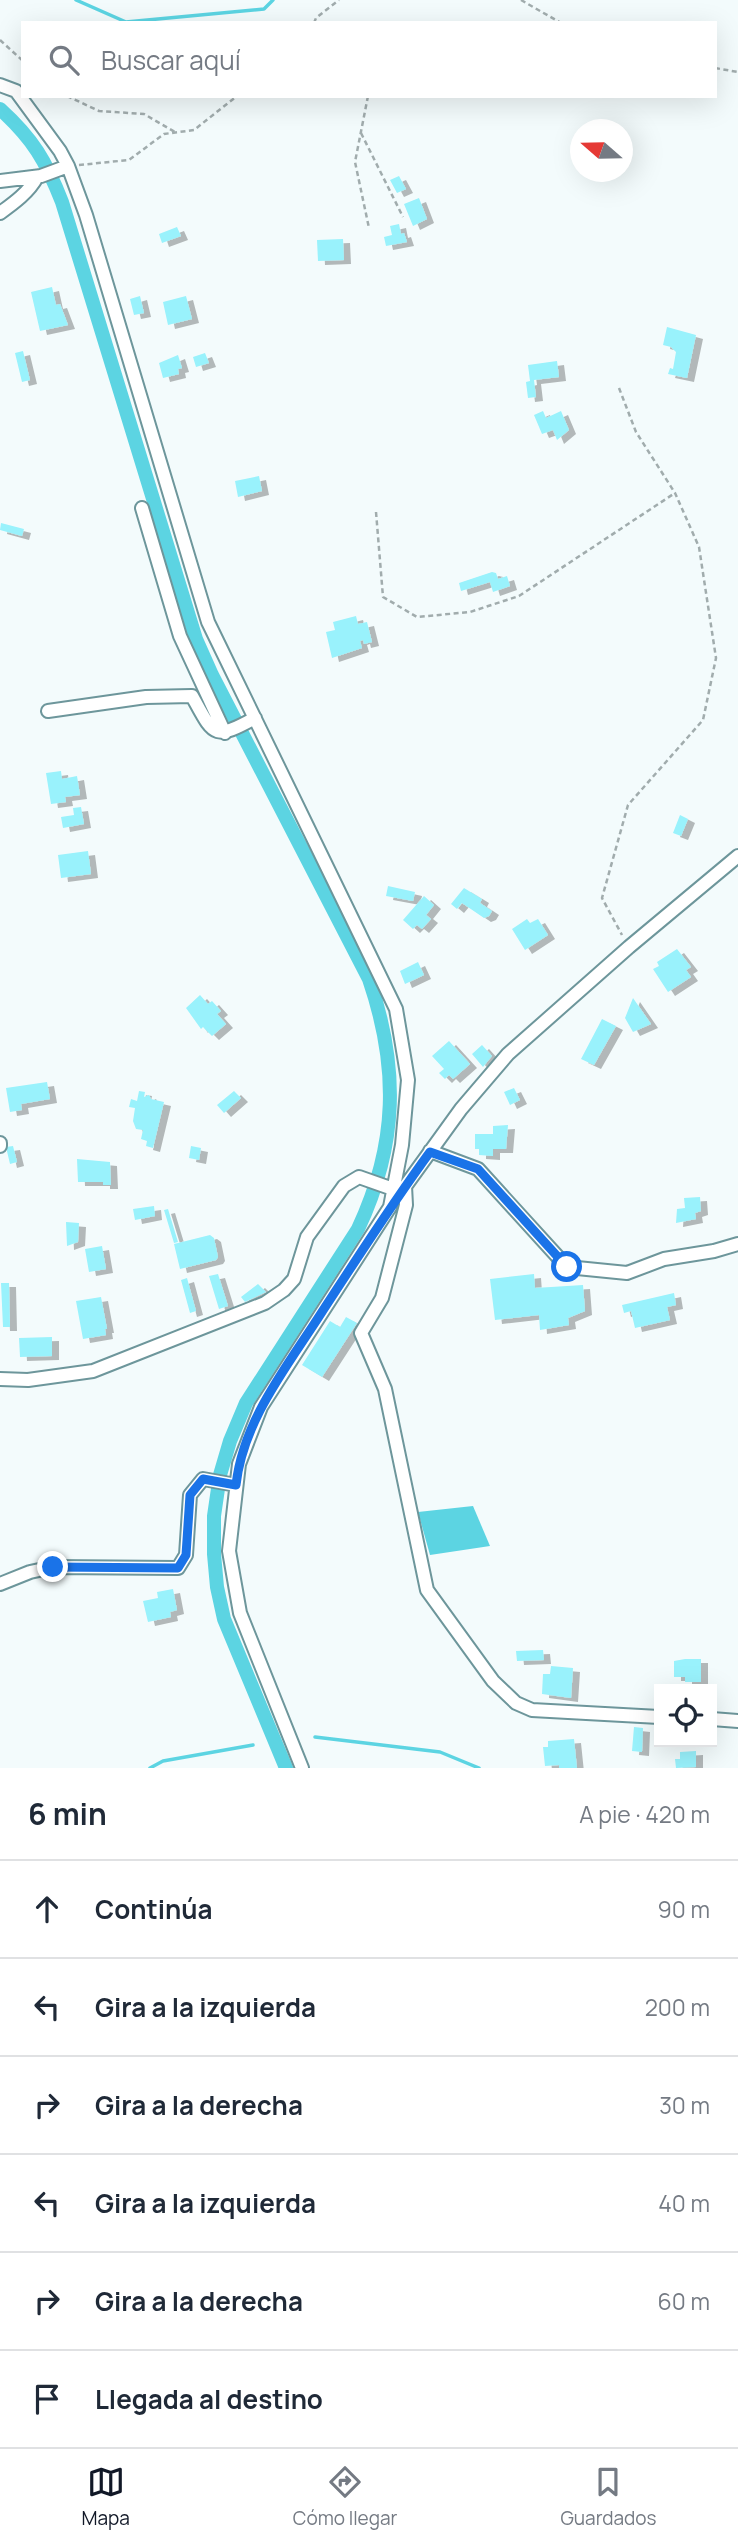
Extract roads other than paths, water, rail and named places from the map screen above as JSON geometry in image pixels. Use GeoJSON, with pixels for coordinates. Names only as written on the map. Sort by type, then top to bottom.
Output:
{"type":"FeatureCollection","features":[{"type":"Feature","properties":{"kind":"street"},"geometry":{"type":"LineString","coordinates":[[0,85],[16,91],[68,166],[90,229],[208,622],[396,1009],[408,1080],[399,1187],[407,1205],[382,1298],[361,1333],[385,1389],[427,1590],[494,1681],[516,1703],[532,1710],[654,1717]]}},
{"type":"Feature","properties":{"kind":"street"},"geometry":{"type":"LineString","coordinates":[[0,181],[39,176],[68,166]]}},
{"type":"Feature","properties":{"kind":"street"},"geometry":{"type":"LineString","coordinates":[[0,213],[15,203],[39,176]]}},
{"type":"Feature","properties":{"kind":"street"},"geometry":{"type":"LineString","coordinates":[[142,508],[180,636],[227,732]]}},
{"type":"Feature","properties":{"kind":"street"},"geometry":{"type":"LineString","coordinates":[[48,712],[146,697],[192,696],[213,730],[227,732],[255,718]]}},
{"type":"Feature","properties":{"kind":"street"},"geometry":{"type":"LineString","coordinates":[[302,1768],[240,1613],[229,1551],[239,1464],[261,1407],[390,1207],[399,1187],[508,1054],[629,947],[738,856]]}},
{"type":"Feature","properties":{"kind":"street"},"geometry":{"type":"LineString","coordinates":[[430,1152],[478,1169],[567,1267],[627,1273],[664,1259],[738,1244]]}},
{"type":"Feature","properties":{"kind":"street"},"geometry":{"type":"LineString","coordinates":[[0,1379],[28,1380],[93,1371],[265,1303],[284,1290],[293,1279],[307,1237],[344,1186],[359,1177],[399,1187]]}},
{"type":"Feature","properties":{"kind":"street"},"geometry":{"type":"LineString","coordinates":[[0,1584],[30,1572],[53,1567],[178,1568],[186,1555],[190,1495],[203,1479],[236,1485]]}},
{"type":"Feature","properties":{"kind":"street"},"geometry":{"type":"LineString","coordinates":[[717,1719],[738,1721]]}},
{"type":"Feature","properties":{"kind":"water"},"geometry":{"type":"Polygon","coordinates":[[[473,1506],[490,1546],[430,1555],[418,1512],[473,1506]]]}},
{"type":"Feature","properties":{"kind":"waterway"},"geometry":{"type":"LineString","coordinates":[[76,0],[124,21]]}},
{"type":"Feature","properties":{"kind":"waterway"},"geometry":{"type":"LineString","coordinates":[[137,21],[264,9],[273,0]]}},
{"type":"Feature","properties":{"kind":"waterway"},"geometry":{"type":"LineString","coordinates":[[0,109],[30,141],[56,187],[196,639],[369,979],[386,1043],[390,1105],[387,1136],[371,1197],[358,1229],[246,1403],[230,1441],[220,1475],[214,1516],[217,1587],[224,1619],[286,1768]]}},
{"type":"Feature","properties":{"kind":"waterway"},"geometry":{"type":"LineString","coordinates":[[315,1737],[440,1752],[479,1768]]}},
{"type":"Feature","properties":{"kind":"waterway"},"geometry":{"type":"LineString","coordinates":[[150,1768],[163,1761],[253,1745]]}}]}
